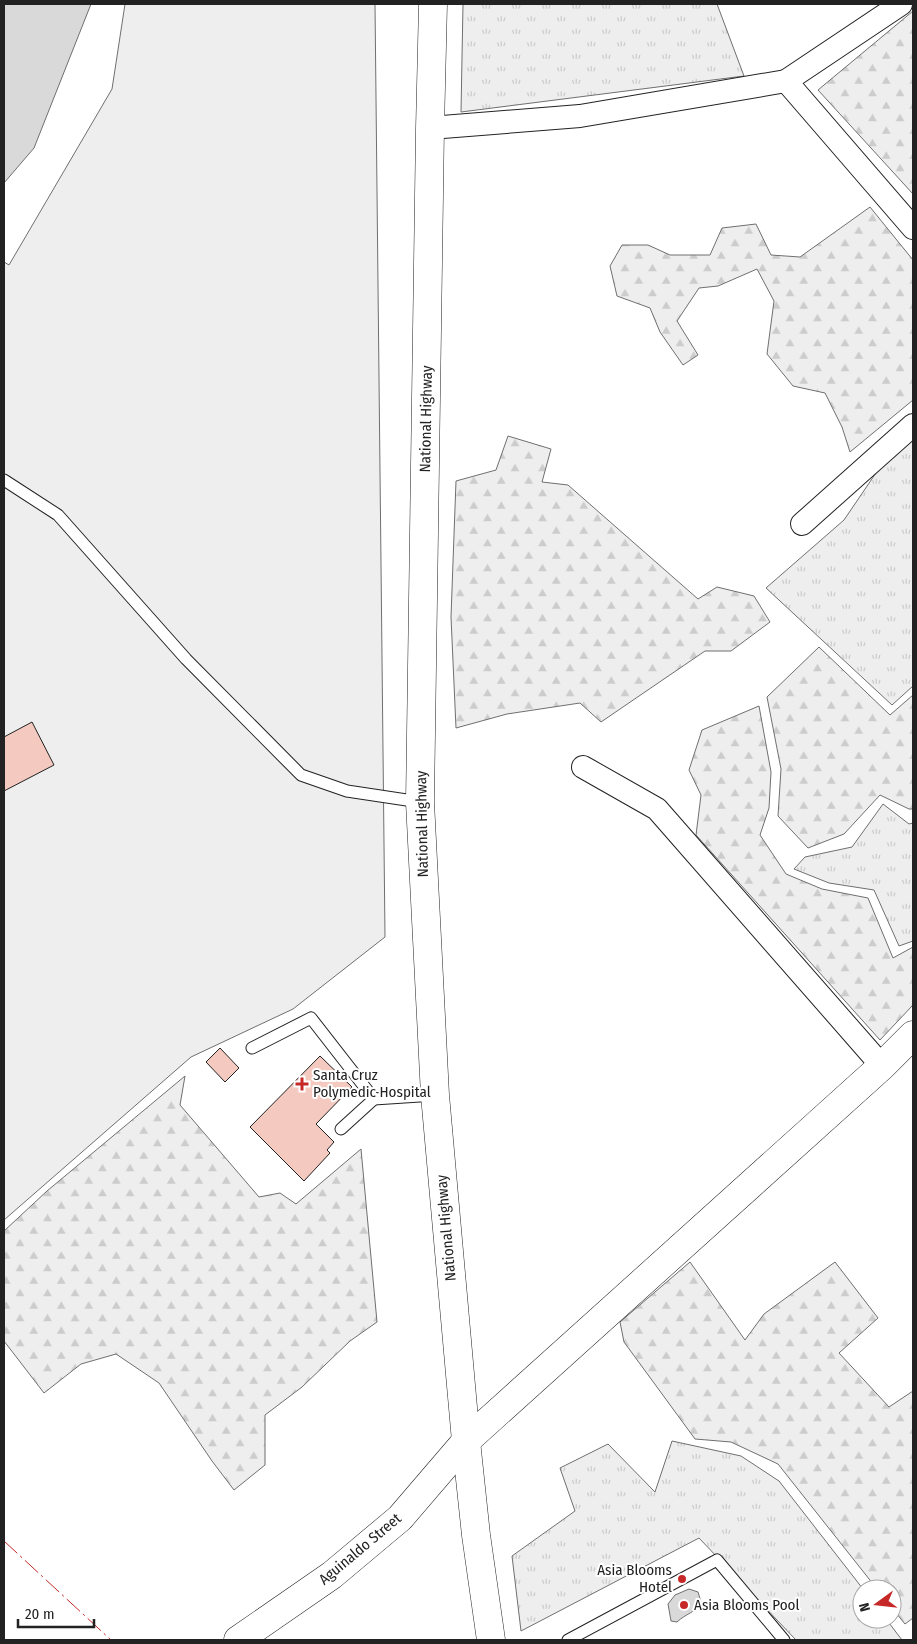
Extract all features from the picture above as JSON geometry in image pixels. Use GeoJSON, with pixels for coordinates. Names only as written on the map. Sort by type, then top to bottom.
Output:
{"type":"FeatureCollection","features":[{"type":"Feature","properties":{"kind":"main road","name":"National Highway"},"geometry":{"type":"LineString","coordinates":[[433,4],[420,802],[435,1095],[466,1441],[476,1534],[491,1640]]}},
{"type":"Feature","properties":{"kind":"main road","name":"Aguinaldo Street"},"geometry":{"type":"LineString","coordinates":[[238,1640],[332,1575],[400,1518],[466,1441],[882,1066],[913,1035]]}},
{"type":"Feature","properties":{"kind":"street"},"geometry":{"type":"LineString","coordinates":[[430,128],[580,116],[786,81],[901,4]]}},
{"type":"Feature","properties":{"kind":"street"},"geometry":{"type":"LineString","coordinates":[[786,81],[913,228]]}},
{"type":"Feature","properties":{"kind":"street"},"geometry":{"type":"LineString","coordinates":[[802,524],[913,425]]}},
{"type":"Feature","properties":{"kind":"street"},"geometry":{"type":"LineString","coordinates":[[583,767],[657,809],[882,1066]]}},
{"type":"Feature","properties":{"kind":"lane"},"geometry":{"type":"LineString","coordinates":[[4,480],[58,515],[186,659],[301,775],[347,791],[420,802]]}},
{"type":"Feature","properties":{"kind":"lane"},"geometry":{"type":"LineString","coordinates":[[252,1048],[311,1018],[374,1099]]}},
{"type":"Feature","properties":{"kind":"lane"},"geometry":{"type":"LineString","coordinates":[[341,1129],[374,1099],[435,1095]]}},
{"type":"Feature","properties":{"kind":"lane"},"geometry":{"type":"LineString","coordinates":[[568,1640],[716,1560],[786,1640],[784,1640]]}},
{"type":"Feature","properties":{"kind":"green space"},"geometry":{"type":"Polygon","coordinates":[[[125,4],[375,4],[385,937],[293,1009],[191,1057],[4,1220],[4,262],[9,265],[112,89],[125,4]]]}},
{"type":"Feature","properties":{"kind":"green space"},"geometry":{"type":"Polygon","coordinates":[[[463,4],[717,4],[744,76],[461,112],[463,4]]]}},
{"type":"Feature","properties":{"kind":"green space"},"geometry":{"type":"Polygon","coordinates":[[[913,11],[913,194],[818,90],[913,11]]]}},
{"type":"Feature","properties":{"kind":"green space"},"geometry":{"type":"Polygon","coordinates":[[[870,207],[913,260],[913,400],[850,452],[842,427],[825,393],[793,386],[767,354],[774,301],[757,269],[718,286],[699,288],[677,321],[698,355],[683,365],[660,332],[650,308],[617,296],[610,266],[622,245],[648,245],[670,255],[710,255],[722,228],[756,224],[771,255],[800,257],[870,207]]]}},
{"type":"Feature","properties":{"kind":"green space"},"geometry":{"type":"Polygon","coordinates":[[[508,436],[551,449],[542,482],[568,485],[698,599],[717,587],[754,596],[770,622],[731,651],[705,651],[601,722],[580,703],[507,714],[456,728],[451,617],[456,481],[496,470],[508,436]]]}},
{"type":"Feature","properties":{"kind":"green space"},"geometry":{"type":"Polygon","coordinates":[[[913,438],[913,686],[892,705],[766,588],[844,520],[878,470],[913,438]]]}},
{"type":"Feature","properties":{"kind":"green space"},"geometry":{"type":"Polygon","coordinates":[[[819,647],[890,715],[913,695],[913,809],[909,809],[880,795],[844,834],[808,848],[778,816],[781,769],[767,697],[819,647]]]}},
{"type":"Feature","properties":{"kind":"green space"},"geometry":{"type":"Polygon","coordinates":[[[759,706],[771,772],[769,808],[760,835],[786,874],[822,889],[868,898],[893,958],[913,947],[913,1005],[880,1040],[696,835],[701,795],[689,770],[702,730],[759,706]]]}},
{"type":"Feature","properties":{"kind":"green space"},"geometry":{"type":"Polygon","coordinates":[[[883,804],[909,824],[913,823],[913,941],[899,946],[874,890],[829,883],[794,869],[805,857],[852,847],[883,804]]]}},
{"type":"Feature","properties":{"kind":"green space"},"geometry":{"type":"Polygon","coordinates":[[[185,1076],[180,1105],[259,1197],[280,1193],[296,1204],[361,1149],[377,1322],[350,1341],[302,1387],[265,1415],[265,1465],[234,1490],[159,1383],[116,1354],[81,1364],[44,1393],[4,1341],[4,1231],[47,1191],[185,1076]]]}},
{"type":"Feature","properties":{"kind":"green space"},"geometry":{"type":"Polygon","coordinates":[[[690,1262],[745,1340],[764,1314],[835,1262],[878,1318],[839,1353],[889,1407],[913,1391],[913,1618],[905,1624],[902,1620],[902,1579],[869,1579],[778,1464],[731,1442],[695,1439],[624,1342],[620,1322],[690,1262]]]}},
{"type":"Feature","properties":{"kind":"green space"},"geometry":{"type":"Polygon","coordinates":[[[672,1441],[741,1456],[779,1481],[855,1579],[852,1579],[852,1629],[894,1629],[902,1640],[796,1640],[699,1538],[521,1631],[512,1556],[575,1511],[560,1468],[608,1444],[655,1492],[672,1441]]]}},
{"type":"Feature","properties":{"kind":"shaded area"},"geometry":{"type":"Polygon","coordinates":[[[4,4],[91,4],[34,148],[4,183],[4,4]]]}},
{"type":"Feature","properties":{"kind":"shaded area","name":"Asia Blooms Pool"},"geometry":{"type":"Polygon","coordinates":[[[689,1589],[698,1592],[701,1602],[694,1611],[677,1622],[671,1621],[668,1604],[675,1595],[689,1589]]]}},
{"type":"Feature","properties":{"kind":"building"},"geometry":{"type":"Polygon","coordinates":[[[32,722],[54,765],[4,791],[4,737],[32,722]]]}},
{"type":"Feature","properties":{"kind":"building"},"geometry":{"type":"Polygon","coordinates":[[[220,1048],[239,1068],[225,1082],[206,1062],[220,1048]]]}},
{"type":"Feature","properties":{"kind":"building"},"geometry":{"type":"Polygon","coordinates":[[[320,1056],[352,1087],[316,1124],[334,1142],[327,1150],[330,1153],[304,1181],[250,1127],[320,1056]]]}},
{"type":"Feature","properties":{"kind":"power"},"geometry":{"type":"LineString","coordinates":[[4,1541],[111,1640]]}},
{"type":"Feature","properties":{"kind":"place","name":"Santa Cruz Polymedic Hospital"},"geometry":{"type":"Point","coordinates":[302,1084]}},
{"type":"Feature","properties":{"kind":"place","name":"Asia Blooms Hotel"},"geometry":{"type":"Point","coordinates":[682,1579]}},
{"type":"Feature","properties":{"kind":"place","name":"Asia Blooms Pool"},"geometry":{"type":"Point","coordinates":[684,1605]}}]}
